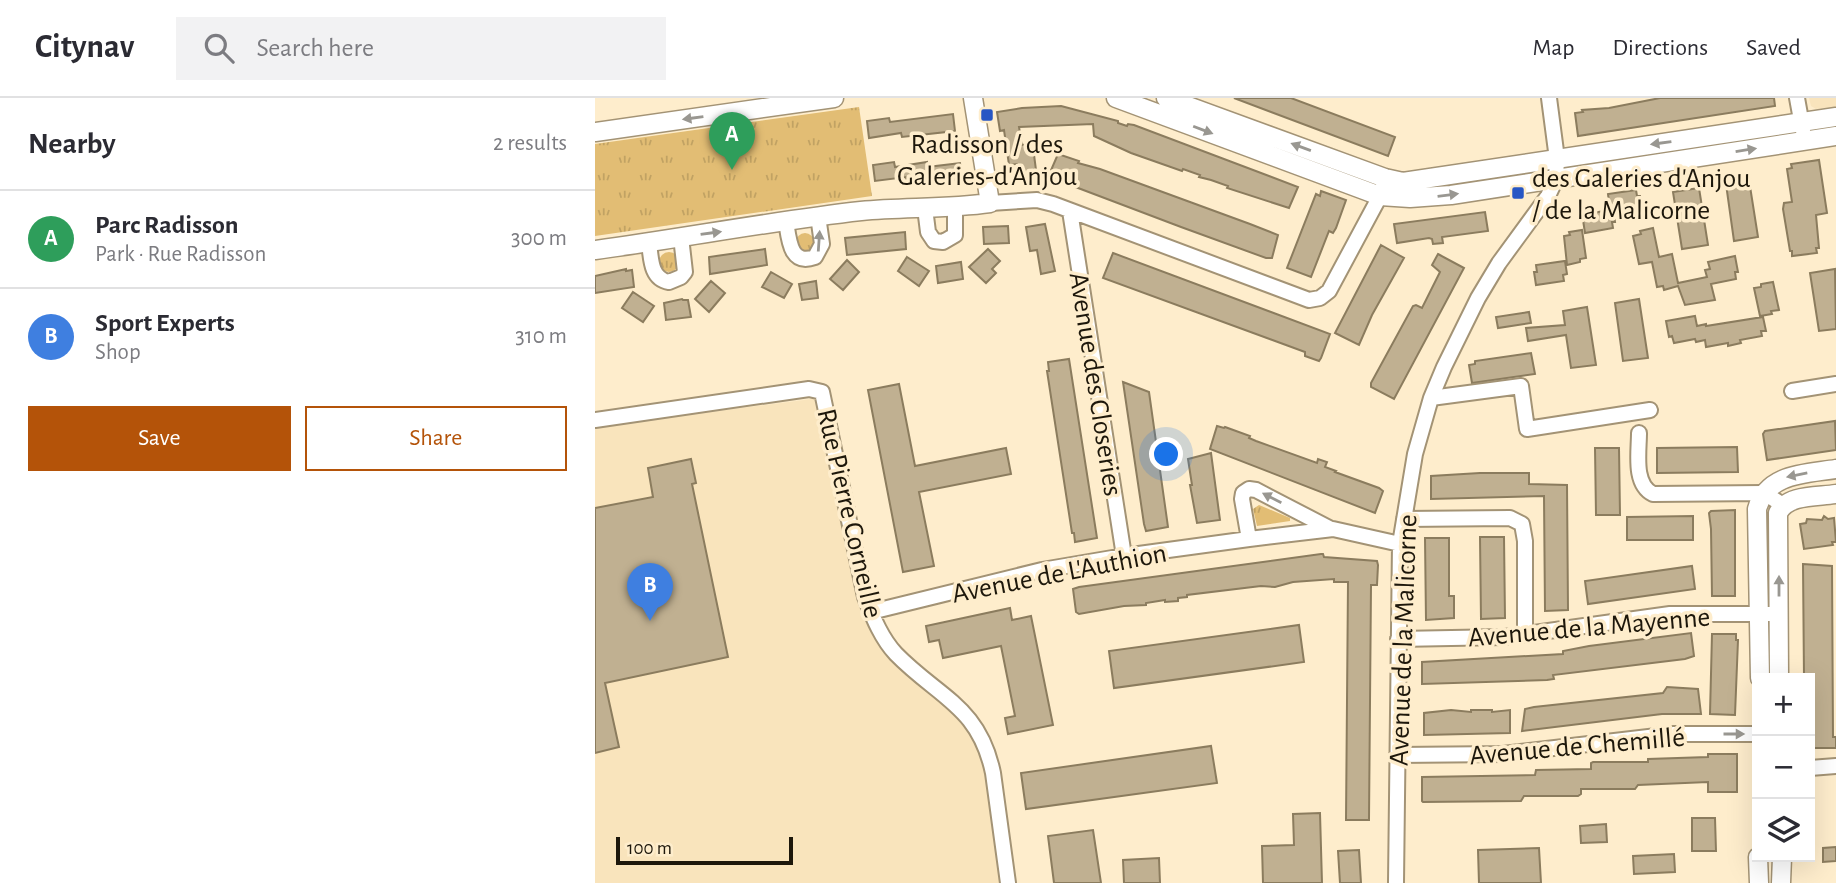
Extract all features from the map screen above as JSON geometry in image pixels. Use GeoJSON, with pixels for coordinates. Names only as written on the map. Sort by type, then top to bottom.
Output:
{"type":"FeatureCollection","features":[{"type":"Feature","properties":{"kind":"street"},"geometry":{"type":"LineString","coordinates":[[595,132],[834,98]]}},
{"type":"Feature","properties":{"kind":"street"},"geometry":{"type":"LineString","coordinates":[[973,98],[990,203]]}},
{"type":"Feature","properties":{"kind":"street"},"geometry":{"type":"LineString","coordinates":[[1116,98],[1173,104],[1383,187],[1431,197],[1556,179],[1803,132],[1836,117]]}},
{"type":"Feature","properties":{"kind":"street","name":"Avenue de la Malicorne"},"geometry":{"type":"LineString","coordinates":[[1396,883],[1400,544],[1415,454],[1431,398],[1454,344],[1499,263],[1548,196],[1556,179],[1557,159],[1549,98]]}},
{"type":"Feature","properties":{"kind":"street"},"geometry":{"type":"LineString","coordinates":[[1797,98],[1803,132]]}},
{"type":"Feature","properties":{"kind":"street"},"geometry":{"type":"LineString","coordinates":[[595,250],[818,216],[1037,200],[1309,300],[1320,298],[1329,291],[1383,187],[1557,159],[1803,132],[1836,136]]}},
{"type":"Feature","properties":{"kind":"street"},"geometry":{"type":"LineString","coordinates":[[925,208],[928,232],[934,241],[943,242],[955,235],[955,207]]}},
{"type":"Feature","properties":{"kind":"street","name":"Avenue des Closeries"},"geometry":{"type":"LineString","coordinates":[[1070,211],[1124,556]]}},
{"type":"Feature","properties":{"kind":"street"},"geometry":{"type":"LineString","coordinates":[[786,221],[795,255],[808,260],[815,257],[822,244],[818,216]]}},
{"type":"Feature","properties":{"kind":"street"},"geometry":{"type":"LineString","coordinates":[[649,242],[654,272],[659,279],[669,282],[681,277],[685,272],[681,237]]}},
{"type":"Feature","properties":{"kind":"street"},"geometry":{"type":"LineString","coordinates":[[1792,391],[1836,384]]}},
{"type":"Feature","properties":{"kind":"street"},"geometry":{"type":"LineString","coordinates":[[1431,398],[1521,386],[1527,429],[1650,410]]}},
{"type":"Feature","properties":{"kind":"street","name":"Rue Pierre Corneille"},"geometry":{"type":"LineString","coordinates":[[595,420],[809,389],[822,392],[865,597],[881,634],[896,654],[956,704],[979,732],[993,773],[1008,883]]}},
{"type":"Feature","properties":{"kind":"street"},"geometry":{"type":"LineString","coordinates":[[1639,433],[1640,480],[1647,491],[1653,494],[1764,493],[1783,505]]}},
{"type":"Feature","properties":{"kind":"street"},"geometry":{"type":"LineString","coordinates":[[1760,673],[1758,509],[1764,493],[1775,482],[1790,476],[1836,469]]}},
{"type":"Feature","properties":{"kind":"street","name":"Avenue de L'Authion"},"geometry":{"type":"LineString","coordinates":[[1249,539],[1242,499],[1243,493],[1249,489],[1256,490],[1333,529],[1400,544]]}},
{"type":"Feature","properties":{"kind":"street"},"geometry":{"type":"LineString","coordinates":[[1779,673],[1778,513],[1783,505],[1791,500],[1836,494]]}},
{"type":"Feature","properties":{"kind":"street"},"geometry":{"type":"LineString","coordinates":[[1404,519],[1510,518],[1522,524],[1525,541],[1525,634]]}},
{"type":"Feature","properties":{"kind":"street","name":"Avenue de L'Authion"},"geometry":{"type":"LineString","coordinates":[[871,612],[1042,570],[1124,556],[1333,529]]}},
{"type":"Feature","properties":{"kind":"street","name":"Avenue de la Mayenne"},"geometry":{"type":"LineString","coordinates":[[1398,639],[1505,637],[1670,614],[1779,614]]}},
{"type":"Feature","properties":{"kind":"street","name":"Avenue de Chemillé"},"geometry":{"type":"LineString","coordinates":[[1397,755],[1503,754],[1674,734],[1752,734]]}},
{"type":"Feature","properties":{"kind":"street"},"geometry":{"type":"LineString","coordinates":[[1815,768],[1836,766]]}},
{"type":"Feature","properties":{"kind":"street"},"geometry":{"type":"LineString","coordinates":[[1758,862],[1759,883]]}},
{"type":"Feature","properties":{"kind":"street"},"geometry":{"type":"LineString","coordinates":[[1781,883],[1782,862]]}},
{"type":"Feature","properties":{"kind":"shaded area"},"geometry":{"type":"Polygon","coordinates":[[[1809,98],[1836,98],[1836,107],[1816,109],[1811,106],[1809,98]]]}},
{"type":"Feature","properties":{"kind":"shaded area"},"geometry":{"type":"Polygon","coordinates":[[[819,398],[871,616],[888,649],[963,715],[986,759],[1003,883],[595,883],[595,427],[819,398]]]}},
{"type":"Feature","properties":{"kind":"green space"},"geometry":{"type":"Polygon","coordinates":[[[859,107],[872,196],[595,236],[595,144],[859,107]]]}},
{"type":"Feature","properties":{"kind":"green space"},"geometry":{"type":"Polygon","coordinates":[[[805,233],[811,236],[814,242],[811,248],[805,251],[799,248],[796,242],[799,236],[805,233]]]}},
{"type":"Feature","properties":{"kind":"green space"},"geometry":{"type":"Polygon","coordinates":[[[669,252],[676,255],[679,262],[676,269],[669,272],[662,269],[659,262],[662,255],[669,252]]]}},
{"type":"Feature","properties":{"kind":"green space"},"geometry":{"type":"Polygon","coordinates":[[[1259,505],[1290,518],[1290,521],[1257,526],[1253,509],[1259,505]]]}},
{"type":"Feature","properties":{"kind":"building"},"geometry":{"type":"Polygon","coordinates":[[[1234,98],[1291,98],[1395,137],[1388,156],[1234,98]]]}},
{"type":"Feature","properties":{"kind":"building"},"geometry":{"type":"Polygon","coordinates":[[[1660,98],[1774,98],[1775,106],[1578,136],[1575,113],[1660,98]]]}},
{"type":"Feature","properties":{"kind":"building"},"geometry":{"type":"Polygon","coordinates":[[[1061,106],[1118,121],[1127,126],[1134,125],[1298,187],[1289,208],[1131,153],[1094,136],[1093,124],[1019,127],[1022,145],[1030,144],[1031,148],[1033,147],[1036,170],[1049,175],[1019,179],[1017,164],[1009,165],[1004,130],[1000,131],[997,112],[1061,106]]]}},
{"type":"Feature","properties":{"kind":"building"},"geometry":{"type":"Polygon","coordinates":[[[953,114],[955,131],[902,137],[901,133],[869,138],[867,121],[889,118],[890,122],[953,114]]]}},
{"type":"Feature","properties":{"kind":"building"},"geometry":{"type":"Polygon","coordinates":[[[1058,154],[1250,224],[1278,235],[1272,258],[1181,227],[1049,175],[1058,154]]]}},
{"type":"Feature","properties":{"kind":"building"},"geometry":{"type":"Polygon","coordinates":[[[1819,160],[1827,213],[1816,215],[1819,248],[1816,248],[1817,253],[1792,256],[1783,209],[1784,203],[1792,202],[1787,169],[1792,168],[1791,164],[1819,160]]]}},
{"type":"Feature","properties":{"kind":"building"},"geometry":{"type":"Polygon","coordinates":[[[894,162],[895,167],[927,162],[927,167],[960,163],[962,179],[939,183],[939,177],[907,182],[906,177],[875,181],[873,165],[894,162]]]}},
{"type":"Feature","properties":{"kind":"building"},"geometry":{"type":"Polygon","coordinates":[[[1749,180],[1758,237],[1734,241],[1726,184],[1749,180]]]}},
{"type":"Feature","properties":{"kind":"building"},"geometry":{"type":"Polygon","coordinates":[[[1699,188],[1708,245],[1682,249],[1673,192],[1699,188]]]}},
{"type":"Feature","properties":{"kind":"building"},"geometry":{"type":"Polygon","coordinates":[[[1636,190],[1642,209],[1614,214],[1613,228],[1585,233],[1583,220],[1587,220],[1586,214],[1610,210],[1608,194],[1636,190]]]}},
{"type":"Feature","properties":{"kind":"building"},"geometry":{"type":"Polygon","coordinates":[[[1321,191],[1346,200],[1336,228],[1333,233],[1329,231],[1311,277],[1287,268],[1316,194],[1320,196],[1321,191]]]}},
{"type":"Feature","properties":{"kind":"building"},"geometry":{"type":"Polygon","coordinates":[[[1485,212],[1488,231],[1442,237],[1443,243],[1433,244],[1429,238],[1397,243],[1394,224],[1485,212]]]}},
{"type":"Feature","properties":{"kind":"building"},"geometry":{"type":"Polygon","coordinates":[[[1045,224],[1055,271],[1041,274],[1037,250],[1030,251],[1026,227],[1045,224]]]}},
{"type":"Feature","properties":{"kind":"building"},"geometry":{"type":"Polygon","coordinates":[[[1008,226],[1009,243],[984,244],[983,227],[1008,226]]]}},
{"type":"Feature","properties":{"kind":"building"},"geometry":{"type":"Polygon","coordinates":[[[1653,228],[1659,257],[1672,254],[1678,283],[1707,277],[1705,270],[1710,269],[1708,262],[1735,256],[1738,272],[1735,272],[1736,279],[1711,284],[1715,300],[1685,305],[1678,286],[1664,290],[1663,286],[1657,287],[1652,262],[1639,264],[1633,236],[1653,228]]]}},
{"type":"Feature","properties":{"kind":"building"},"geometry":{"type":"Polygon","coordinates":[[[1582,230],[1586,258],[1567,265],[1564,236],[1570,235],[1569,232],[1582,230]]]}},
{"type":"Feature","properties":{"kind":"building"},"geometry":{"type":"Polygon","coordinates":[[[905,232],[906,249],[847,255],[845,238],[905,232]]]}},
{"type":"Feature","properties":{"kind":"building"},"geometry":{"type":"Polygon","coordinates":[[[1381,245],[1404,258],[1372,315],[1359,345],[1335,333],[1381,245]]]}},
{"type":"Feature","properties":{"kind":"building"},"geometry":{"type":"Polygon","coordinates":[[[765,249],[767,265],[710,274],[709,257],[765,249]]]}},
{"type":"Feature","properties":{"kind":"building"},"geometry":{"type":"Polygon","coordinates":[[[988,249],[1000,261],[992,269],[996,273],[986,283],[969,267],[988,249]]]}},
{"type":"Feature","properties":{"kind":"building"},"geometry":{"type":"Polygon","coordinates":[[[1113,253],[1330,334],[1321,358],[1319,361],[1305,356],[1305,352],[1103,278],[1113,253]]]}},
{"type":"Feature","properties":{"kind":"building"},"geometry":{"type":"Polygon","coordinates":[[[1438,254],[1464,268],[1394,399],[1371,387],[1371,383],[1413,306],[1422,308],[1440,272],[1432,265],[1438,254]]]}},
{"type":"Feature","properties":{"kind":"building"},"geometry":{"type":"Polygon","coordinates":[[[907,257],[929,271],[919,286],[898,271],[907,257]]]}},
{"type":"Feature","properties":{"kind":"building"},"geometry":{"type":"Polygon","coordinates":[[[847,260],[859,272],[843,290],[830,279],[847,260]]]}},
{"type":"Feature","properties":{"kind":"building"},"geometry":{"type":"Polygon","coordinates":[[[1565,261],[1567,274],[1563,275],[1564,281],[1536,285],[1536,265],[1565,261]]]}},
{"type":"Feature","properties":{"kind":"building"},"geometry":{"type":"Polygon","coordinates":[[[961,262],[963,279],[938,283],[936,266],[961,262]]]}},
{"type":"Feature","properties":{"kind":"building"},"geometry":{"type":"Polygon","coordinates":[[[1835,269],[1836,329],[1819,331],[1810,273],[1835,269]]]}},
{"type":"Feature","properties":{"kind":"building"},"geometry":{"type":"Polygon","coordinates":[[[632,270],[634,287],[595,293],[595,276],[632,270]]]}},
{"type":"Feature","properties":{"kind":"building"},"geometry":{"type":"Polygon","coordinates":[[[771,272],[792,284],[784,298],[762,287],[771,272]]]}},
{"type":"Feature","properties":{"kind":"building"},"geometry":{"type":"Polygon","coordinates":[[[711,281],[725,293],[709,312],[695,299],[711,281]]]}},
{"type":"Feature","properties":{"kind":"building"},"geometry":{"type":"Polygon","coordinates":[[[816,281],[818,298],[802,300],[799,284],[816,281]]]}},
{"type":"Feature","properties":{"kind":"building"},"geometry":{"type":"Polygon","coordinates":[[[1773,282],[1779,310],[1760,316],[1754,288],[1773,282]]]}},
{"type":"Feature","properties":{"kind":"building"},"geometry":{"type":"Polygon","coordinates":[[[633,292],[654,306],[643,322],[622,308],[633,292]]]}},
{"type":"Feature","properties":{"kind":"building"},"geometry":{"type":"Polygon","coordinates":[[[1639,299],[1648,358],[1623,361],[1615,303],[1639,299]]]}},
{"type":"Feature","properties":{"kind":"building"},"geometry":{"type":"Polygon","coordinates":[[[688,300],[691,317],[666,320],[664,303],[688,300]]]}},
{"type":"Feature","properties":{"kind":"building"},"geometry":{"type":"Polygon","coordinates":[[[1587,307],[1596,365],[1571,368],[1566,335],[1528,341],[1526,328],[1565,325],[1563,311],[1587,307]]]}},
{"type":"Feature","properties":{"kind":"building"},"geometry":{"type":"Polygon","coordinates":[[[1529,312],[1531,323],[1498,328],[1496,317],[1529,312]]]}},
{"type":"Feature","properties":{"kind":"building"},"geometry":{"type":"Polygon","coordinates":[[[1695,316],[1697,326],[1763,317],[1766,331],[1761,331],[1762,336],[1740,340],[1741,343],[1728,346],[1728,343],[1706,347],[1705,340],[1696,342],[1695,339],[1674,343],[1672,336],[1669,337],[1666,321],[1695,316]]]}},
{"type":"Feature","properties":{"kind":"building"},"geometry":{"type":"Polygon","coordinates":[[[1531,353],[1535,374],[1472,383],[1469,365],[1475,364],[1475,361],[1531,353]]]}},
{"type":"Feature","properties":{"kind":"building"},"geometry":{"type":"Polygon","coordinates":[[[1069,359],[1097,538],[1075,542],[1047,371],[1048,362],[1069,359]]]}},
{"type":"Feature","properties":{"kind":"building"},"geometry":{"type":"Polygon","coordinates":[[[1123,382],[1149,392],[1168,527],[1146,531],[1123,382]]]}},
{"type":"Feature","properties":{"kind":"building"},"geometry":{"type":"Polygon","coordinates":[[[899,384],[915,466],[1006,448],[1011,474],[919,492],[934,566],[903,572],[868,390],[899,384]]]}},
{"type":"Feature","properties":{"kind":"building"},"geometry":{"type":"Polygon","coordinates":[[[1835,421],[1836,450],[1767,460],[1763,434],[1765,431],[1835,421]]]}},
{"type":"Feature","properties":{"kind":"building"},"geometry":{"type":"Polygon","coordinates":[[[1217,426],[1317,463],[1318,459],[1327,462],[1325,467],[1335,472],[1379,488],[1383,491],[1375,513],[1210,449],[1217,426]]]}},
{"type":"Feature","properties":{"kind":"building"},"geometry":{"type":"Polygon","coordinates":[[[1737,447],[1738,472],[1657,473],[1657,448],[1737,447]]]}},
{"type":"Feature","properties":{"kind":"building"},"geometry":{"type":"Polygon","coordinates":[[[1595,448],[1619,448],[1620,515],[1596,515],[1595,448]]]}},
{"type":"Feature","properties":{"kind":"building"},"geometry":{"type":"Polygon","coordinates":[[[1211,453],[1220,520],[1197,523],[1188,459],[1211,453]]]}},
{"type":"Feature","properties":{"kind":"building"},"geometry":{"type":"Polygon","coordinates":[[[691,459],[696,483],[692,484],[728,657],[605,683],[619,747],[595,753],[595,508],[653,497],[648,468],[691,459]]]}},
{"type":"Feature","properties":{"kind":"building"},"geometry":{"type":"Polygon","coordinates":[[[1529,473],[1529,484],[1567,485],[1568,610],[1545,611],[1544,496],[1431,499],[1431,476],[1529,473]]]}},
{"type":"Feature","properties":{"kind":"building"},"geometry":{"type":"Polygon","coordinates":[[[1735,510],[1735,596],[1712,596],[1709,513],[1735,510]]]}},
{"type":"Feature","properties":{"kind":"building"},"geometry":{"type":"Polygon","coordinates":[[[1693,516],[1693,540],[1627,540],[1627,517],[1693,516]]]}},
{"type":"Feature","properties":{"kind":"building"},"geometry":{"type":"Polygon","coordinates":[[[1824,516],[1828,519],[1834,518],[1836,542],[1832,542],[1833,545],[1804,549],[1800,524],[1806,523],[1807,519],[1822,520],[1824,516]]]}},
{"type":"Feature","properties":{"kind":"building"},"geometry":{"type":"Polygon","coordinates":[[[1480,537],[1504,537],[1505,618],[1481,619],[1480,537]]]}},
{"type":"Feature","properties":{"kind":"building"},"geometry":{"type":"Polygon","coordinates":[[[1425,538],[1449,538],[1449,596],[1454,596],[1454,618],[1426,620],[1425,538]]]}},
{"type":"Feature","properties":{"kind":"building"},"geometry":{"type":"Polygon","coordinates":[[[1323,554],[1324,557],[1377,561],[1378,565],[1377,585],[1371,585],[1369,820],[1346,820],[1348,582],[1334,582],[1334,579],[1293,582],[1275,587],[1261,586],[1187,595],[1178,598],[1178,601],[1165,600],[1146,605],[1079,614],[1076,612],[1073,589],[1079,587],[1323,554]]]}},
{"type":"Feature","properties":{"kind":"building"},"geometry":{"type":"Polygon","coordinates":[[[1803,564],[1832,566],[1833,737],[1836,737],[1836,748],[1815,748],[1815,673],[1804,673],[1803,564]]]}},
{"type":"Feature","properties":{"kind":"building"},"geometry":{"type":"Polygon","coordinates":[[[1692,566],[1695,589],[1588,604],[1585,581],[1692,566]]]}},
{"type":"Feature","properties":{"kind":"building"},"geometry":{"type":"Polygon","coordinates":[[[1010,608],[1012,620],[1031,616],[1053,725],[1008,734],[1005,718],[1015,716],[1001,646],[943,658],[939,640],[929,642],[926,626],[1010,608]]]}},
{"type":"Feature","properties":{"kind":"building"},"geometry":{"type":"Polygon","coordinates":[[[1299,625],[1304,662],[1114,688],[1109,651],[1299,625]]]}},
{"type":"Feature","properties":{"kind":"building"},"geometry":{"type":"Polygon","coordinates":[[[1691,633],[1694,656],[1685,659],[1553,675],[1554,679],[1547,680],[1422,684],[1422,662],[1563,654],[1563,651],[1589,646],[1691,633]]]}},
{"type":"Feature","properties":{"kind":"building"},"geometry":{"type":"Polygon","coordinates":[[[1712,634],[1736,634],[1738,640],[1735,715],[1710,714],[1712,634]]]}},
{"type":"Feature","properties":{"kind":"building"},"geometry":{"type":"Polygon","coordinates":[[[1667,687],[1698,689],[1701,714],[1662,714],[1522,731],[1525,709],[1663,693],[1667,687]]]}},
{"type":"Feature","properties":{"kind":"building"},"geometry":{"type":"Polygon","coordinates":[[[1510,710],[1510,733],[1424,735],[1424,713],[1510,710]]]}},
{"type":"Feature","properties":{"kind":"building"},"geometry":{"type":"Polygon","coordinates":[[[1211,746],[1217,783],[1026,809],[1021,773],[1211,746]]]}},
{"type":"Feature","properties":{"kind":"building"},"geometry":{"type":"Polygon","coordinates":[[[1708,754],[1737,754],[1737,792],[1708,792],[1708,782],[1638,785],[1635,789],[1581,789],[1578,796],[1524,796],[1521,801],[1422,801],[1422,777],[1535,775],[1536,770],[1591,769],[1593,762],[1648,762],[1648,759],[1708,757],[1708,754]]]}},
{"type":"Feature","properties":{"kind":"building"},"geometry":{"type":"Polygon","coordinates":[[[1320,813],[1322,883],[1263,883],[1262,846],[1294,845],[1293,814],[1320,813]]]}},
{"type":"Feature","properties":{"kind":"building"},"geometry":{"type":"Polygon","coordinates":[[[1692,818],[1715,818],[1716,851],[1692,851],[1692,818]]]}},
{"type":"Feature","properties":{"kind":"building"},"geometry":{"type":"Polygon","coordinates":[[[1606,824],[1607,842],[1581,843],[1580,826],[1606,824]]]}},
{"type":"Feature","properties":{"kind":"building"},"geometry":{"type":"Polygon","coordinates":[[[1093,830],[1101,883],[1054,883],[1048,836],[1093,830]]]}},
{"type":"Feature","properties":{"kind":"building"},"geometry":{"type":"Polygon","coordinates":[[[1836,847],[1836,861],[1823,862],[1823,848],[1836,847]]]}},
{"type":"Feature","properties":{"kind":"building"},"geometry":{"type":"Polygon","coordinates":[[[1539,848],[1541,883],[1479,883],[1478,850],[1539,848]]]}},
{"type":"Feature","properties":{"kind":"building"},"geometry":{"type":"Polygon","coordinates":[[[1359,850],[1361,883],[1340,883],[1338,851],[1359,850]]]}},
{"type":"Feature","properties":{"kind":"building"},"geometry":{"type":"Polygon","coordinates":[[[1674,854],[1675,872],[1634,874],[1633,856],[1674,854]]]}},
{"type":"Feature","properties":{"kind":"building"},"geometry":{"type":"Polygon","coordinates":[[[1159,858],[1160,883],[1124,883],[1123,860],[1159,858]]]}},
{"type":"Feature","properties":{"kind":"place","name":"Radisson / des Galeries-d'Anjou"},"geometry":{"type":"Point","coordinates":[987,115]}},
{"type":"Feature","properties":{"kind":"place","name":"Parc Radisson"},"geometry":{"type":"Point","coordinates":[732,170]}},
{"type":"Feature","properties":{"kind":"place","name":"des Galeries d'Anjou / de la Malicorne"},"geometry":{"type":"Point","coordinates":[1518,193]}},
{"type":"Feature","properties":{"kind":"place","name":"Sport Experts"},"geometry":{"type":"Point","coordinates":[650,621]}}]}
